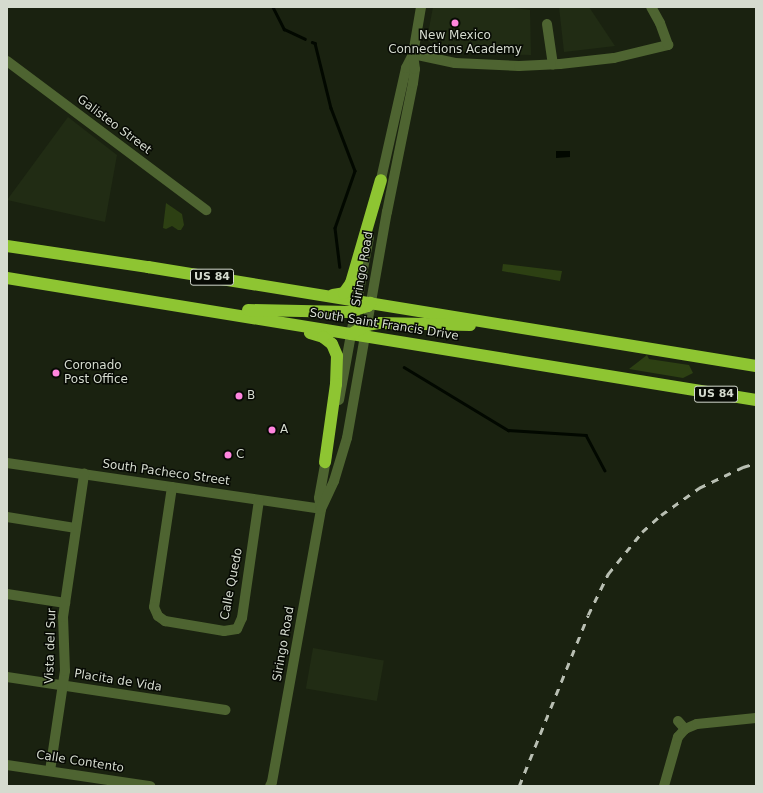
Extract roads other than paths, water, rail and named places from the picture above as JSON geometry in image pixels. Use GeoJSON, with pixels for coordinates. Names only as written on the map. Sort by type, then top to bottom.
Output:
{"type":"FeatureCollection","features":[{"type":"Feature","properties":{"kind":"highway"},"geometry":{"type":"LineString","coordinates":[[326,296],[344,293],[351,283],[381,180]]}},
{"type":"Feature","properties":{"kind":"highway"},"geometry":{"type":"LineString","coordinates":[[7,237],[65,254]]}},
{"type":"Feature","properties":{"kind":"highway","name":"South Saint Francis Drive"},"geometry":{"type":"LineString","coordinates":[[7,246],[326,296],[357,306],[370,303],[756,366]]}},
{"type":"Feature","properties":{"kind":"highway","name":"South Saint Francis Drive"},"geometry":{"type":"LineString","coordinates":[[7,278],[352,334]]}},
{"type":"Feature","properties":{"kind":"highway"},"geometry":{"type":"LineString","coordinates":[[183,306],[289,312],[341,313],[357,306]]}},
{"type":"Feature","properties":{"kind":"highway"},"geometry":{"type":"LineString","coordinates":[[250,317],[316,334],[332,344],[337,356],[336,384],[325,462]]}},
{"type":"Feature","properties":{"kind":"highway"},"geometry":{"type":"LineString","coordinates":[[352,334],[366,331],[379,323],[511,326]]}},
{"type":"Feature","properties":{"kind":"highway","name":"South Saint Francis Drive"},"geometry":{"type":"LineString","coordinates":[[366,331],[640,382],[756,400]]}},
{"type":"Feature","properties":{"kind":"street","name":"Siringo Road"},"geometry":{"type":"LineString","coordinates":[[321,510],[319,498],[325,462],[337,412],[381,180],[406,68],[413,54],[421,7]]}},
{"type":"Feature","properties":{"kind":"street"},"geometry":{"type":"LineString","coordinates":[[413,54],[455,63],[520,66],[553,65],[611,58],[668,45],[660,23],[651,7]]}},
{"type":"Feature","properties":{"kind":"street"},"geometry":{"type":"LineString","coordinates":[[547,24],[553,65]]}},
{"type":"Feature","properties":{"kind":"street","name":"Siringo Road"},"geometry":{"type":"LineString","coordinates":[[272,785],[321,510],[334,481],[346,444],[370,303],[413,83],[415,69],[413,54]]}},
{"type":"Feature","properties":{"kind":"street","name":"Galisteo Street"},"geometry":{"type":"LineString","coordinates":[[7,61],[206,210]]}},
{"type":"Feature","properties":{"kind":"street","name":"South Pacheco Street"},"geometry":{"type":"LineString","coordinates":[[7,463],[321,510]]}},
{"type":"Feature","properties":{"kind":"street","name":"Vista del Sur"},"geometry":{"type":"LineString","coordinates":[[50,771],[66,664],[62,622],[84,474]]}},
{"type":"Feature","properties":{"kind":"street","name":"Calle Quedo"},"geometry":{"type":"LineString","coordinates":[[172,487],[154,607],[158,616],[165,621],[224,631],[237,629],[242,618],[259,500]]}},
{"type":"Feature","properties":{"kind":"street"},"geometry":{"type":"LineString","coordinates":[[7,517],[76,528]]}},
{"type":"Feature","properties":{"kind":"street"},"geometry":{"type":"LineString","coordinates":[[7,594],[65,603]]}},
{"type":"Feature","properties":{"kind":"street","name":"Placita de Vida"},"geometry":{"type":"LineString","coordinates":[[7,677],[226,710]]}},
{"type":"Feature","properties":{"kind":"street"},"geometry":{"type":"LineString","coordinates":[[664,786],[677,742],[685,729],[697,724],[756,718]]}},
{"type":"Feature","properties":{"kind":"street"},"geometry":{"type":"LineString","coordinates":[[678,721],[685,729]]}},
{"type":"Feature","properties":{"kind":"street","name":"Calle Contento"},"geometry":{"type":"LineString","coordinates":[[7,764],[150,786]]}},
{"type":"Feature","properties":{"kind":"waterway"},"geometry":{"type":"LineString","coordinates":[[273,7],[284,29],[305,39]]}},
{"type":"Feature","properties":{"kind":"waterway"},"geometry":{"type":"LineString","coordinates":[[312,42],[315,43],[331,108],[355,171],[335,228],[340,267]]}},
{"type":"Feature","properties":{"kind":"waterway"},"geometry":{"type":"LineString","coordinates":[[404,367],[508,430],[586,435],[605,470]]}},
{"type":"Feature","properties":{"kind":"railway"},"geometry":{"type":"LineString","coordinates":[[519,786],[588,615],[608,574],[642,532],[661,515],[699,488],[743,467],[756,463]]}},
{"type":"Feature","properties":{"kind":"place","name":"New Mexico Connections Academy"},"geometry":{"type":"Point","coordinates":[455,23]}},
{"type":"Feature","properties":{"kind":"place","name":"Coronado Post Office"},"geometry":{"type":"Point","coordinates":[56,373]}},
{"type":"Feature","properties":{"kind":"place","name":"B"},"geometry":{"type":"Point","coordinates":[239,396]}},
{"type":"Feature","properties":{"kind":"place","name":"A"},"geometry":{"type":"Point","coordinates":[272,430]}},
{"type":"Feature","properties":{"kind":"place","name":"C"},"geometry":{"type":"Point","coordinates":[228,455]}}]}
